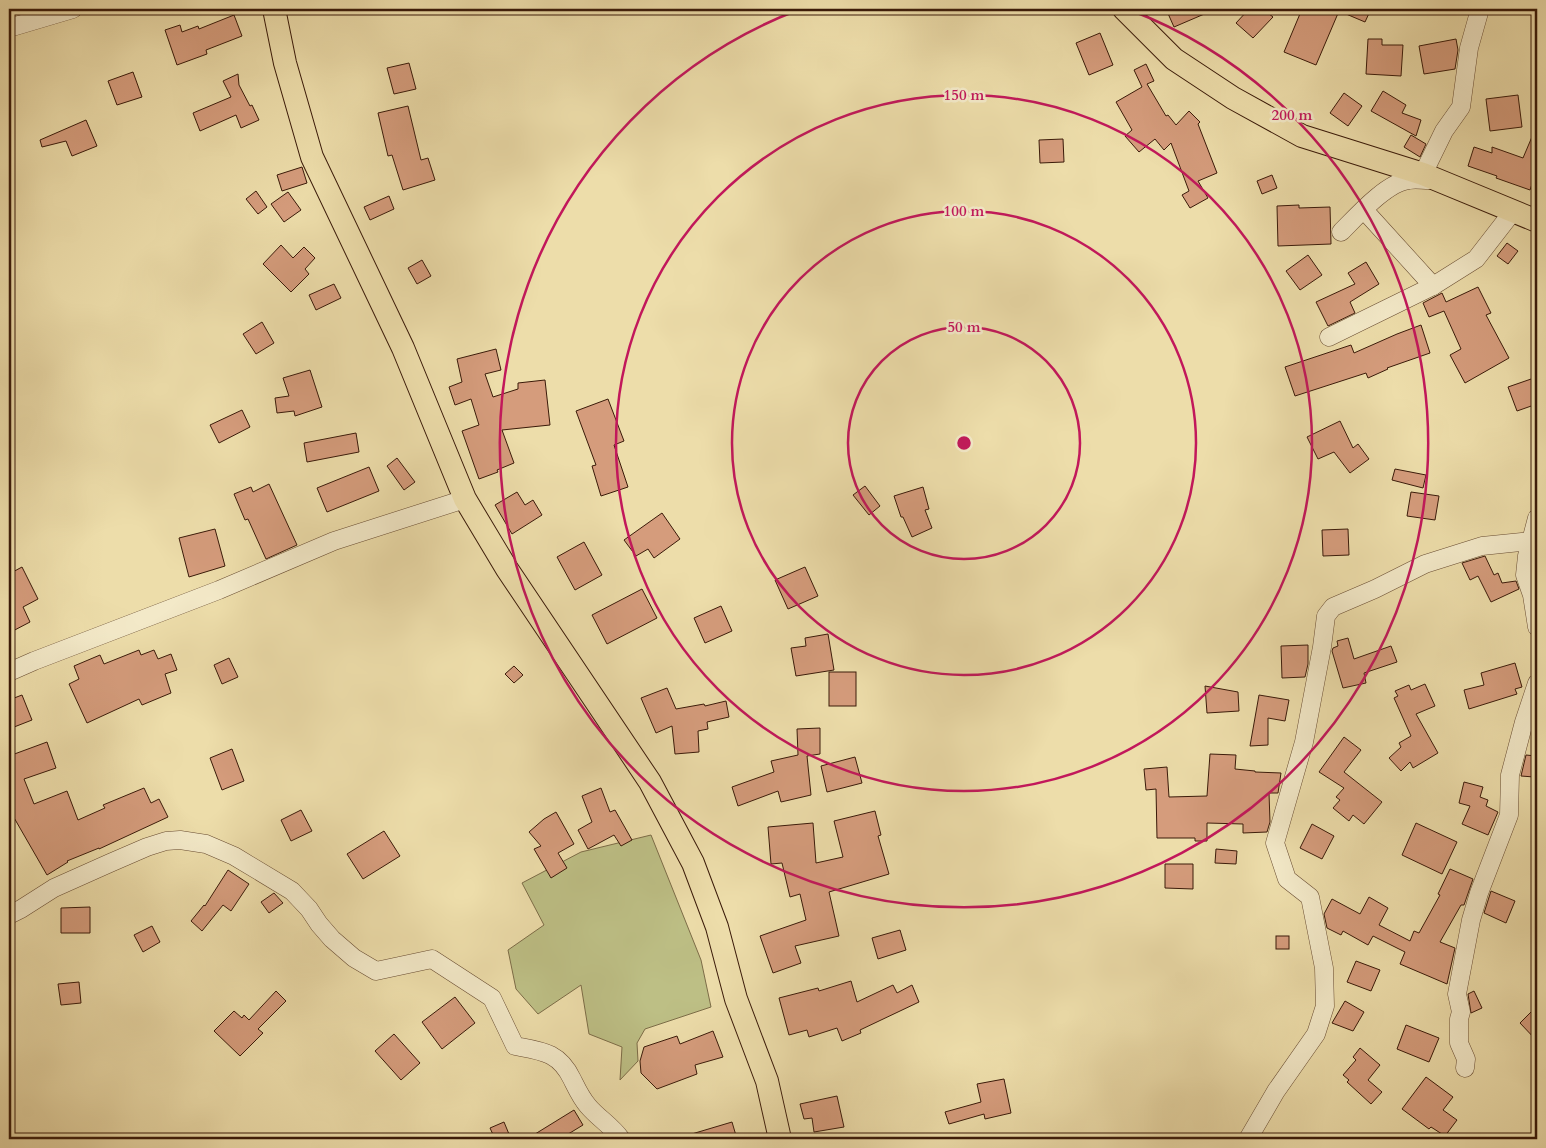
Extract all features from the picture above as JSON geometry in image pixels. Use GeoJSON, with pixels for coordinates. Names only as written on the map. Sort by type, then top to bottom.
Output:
{"type":"FeatureCollection","features":[{"type":"Feature","properties":{"kind":"main road"},"geometry":{"type":"LineString","coordinates":[[274,9],[285,63],[312,158],[403,348],[465,499],[507,569],[650,782],[693,863],[717,928],[736,999],[767,1081],[780,1139]]}},
{"type":"Feature","properties":{"kind":"main road"},"geometry":{"type":"LineString","coordinates":[[1124,9],[1174,59],[1233,98],[1302,136],[1431,177],[1537,220]]}},
{"type":"Feature","properties":{"kind":"street"},"geometry":{"type":"LineString","coordinates":[[9,28],[73,9]]}},
{"type":"Feature","properties":{"kind":"street"},"geometry":{"type":"LineString","coordinates":[[1341,232],[1389,188],[1408,180],[1431,177],[1444,131],[1461,107],[1469,48],[1480,9]]}},
{"type":"Feature","properties":{"kind":"street"},"geometry":{"type":"LineString","coordinates":[[1364,210],[1433,286]]}},
{"type":"Feature","properties":{"kind":"street"},"geometry":{"type":"LineString","coordinates":[[1329,337],[1433,286],[1476,259],[1514,210]]}},
{"type":"Feature","properties":{"kind":"street"},"geometry":{"type":"LineString","coordinates":[[9,672],[219,590],[334,541],[465,499]]}},
{"type":"Feature","properties":{"kind":"street"},"geometry":{"type":"LineString","coordinates":[[1537,518],[1527,556],[1525,575],[1532,595],[1537,627]]}},
{"type":"Feature","properties":{"kind":"street"},"geometry":{"type":"LineString","coordinates":[[1248,1139],[1276,1091],[1316,1034],[1325,1006],[1324,968],[1310,897],[1287,879],[1275,842],[1304,742],[1326,616],[1333,607],[1425,564],[1482,546],[1532,541]]}},
{"type":"Feature","properties":{"kind":"street"},"geometry":{"type":"LineString","coordinates":[[1465,1068],[1466,1059],[1459,1043],[1459,1019],[1461,1012],[1457,994],[1471,920],[1482,884],[1509,815],[1510,775],[1537,683]]}},
{"type":"Feature","properties":{"kind":"street"},"geometry":{"type":"LineString","coordinates":[[9,915],[54,888],[147,847],[166,841],[180,840],[206,844],[234,856],[292,891],[309,909],[332,939],[354,958],[376,971],[432,959],[492,998],[515,1046],[554,1056],[566,1066],[582,1099],[595,1115],[616,1132],[621,1139]]}},
{"type":"Feature","properties":{"kind":"green space"},"geometry":{"type":"Polygon","coordinates":[[[651,835],[701,960],[711,1007],[645,1029],[637,1043],[638,1061],[620,1080],[622,1047],[589,1034],[581,985],[538,1014],[516,989],[508,950],[544,925],[522,883],[581,852],[651,835]]]}},
{"type":"Feature","properties":{"kind":"building"},"geometry":{"type":"Polygon","coordinates":[[[1166,9],[1216,9],[1174,27],[1166,9]]]}},
{"type":"Feature","properties":{"kind":"building"},"geometry":{"type":"Polygon","coordinates":[[[1249,9],[1263,9],[1273,17],[1253,38],[1236,23],[1249,9]]]}},
{"type":"Feature","properties":{"kind":"building"},"geometry":{"type":"Polygon","coordinates":[[[1302,9],[1371,9],[1365,22],[1339,11],[1316,65],[1284,52],[1302,9]]]}},
{"type":"Feature","properties":{"kind":"building"},"geometry":{"type":"Polygon","coordinates":[[[234,15],[242,36],[206,50],[207,54],[177,65],[165,30],[180,25],[182,32],[198,26],[199,29],[234,15]]]}},
{"type":"Feature","properties":{"kind":"building"},"geometry":{"type":"Polygon","coordinates":[[[1100,33],[1113,65],[1089,75],[1076,43],[1100,33]]]}},
{"type":"Feature","properties":{"kind":"building"},"geometry":{"type":"Polygon","coordinates":[[[1368,39],[1382,39],[1382,45],[1403,45],[1401,76],[1366,74],[1368,39]]]}},
{"type":"Feature","properties":{"kind":"building"},"geometry":{"type":"Polygon","coordinates":[[[1456,39],[1458,50],[1455,69],[1424,74],[1419,46],[1456,39]]]}},
{"type":"Feature","properties":{"kind":"building"},"geometry":{"type":"Polygon","coordinates":[[[409,63],[416,89],[394,94],[387,68],[409,63]]]}},
{"type":"Feature","properties":{"kind":"building"},"geometry":{"type":"Polygon","coordinates":[[[1146,64],[1154,81],[1147,84],[1166,116],[1168,115],[1176,125],[1189,111],[1200,122],[1198,124],[1217,173],[1198,181],[1208,198],[1190,208],[1182,195],[1189,191],[1171,143],[1164,150],[1155,139],[1139,152],[1125,136],[1132,130],[1116,102],[1142,87],[1134,70],[1146,64]]]}},
{"type":"Feature","properties":{"kind":"building"},"geometry":{"type":"Polygon","coordinates":[[[133,72],[142,97],[117,105],[108,81],[133,72]]]}},
{"type":"Feature","properties":{"kind":"building"},"geometry":{"type":"Polygon","coordinates":[[[238,74],[239,85],[259,120],[241,128],[236,115],[200,131],[193,113],[231,97],[223,81],[238,74]]]}},
{"type":"Feature","properties":{"kind":"building"},"geometry":{"type":"Polygon","coordinates":[[[1383,91],[1406,105],[1402,113],[1421,120],[1416,136],[1371,111],[1383,91]]]}},
{"type":"Feature","properties":{"kind":"building"},"geometry":{"type":"Polygon","coordinates":[[[1344,93],[1362,106],[1348,126],[1330,113],[1344,93]]]}},
{"type":"Feature","properties":{"kind":"building"},"geometry":{"type":"Polygon","coordinates":[[[1518,95],[1522,127],[1490,131],[1486,99],[1518,95]]]}},
{"type":"Feature","properties":{"kind":"building"},"geometry":{"type":"Polygon","coordinates":[[[408,106],[421,160],[428,158],[435,180],[403,190],[392,155],[388,156],[378,113],[408,106]]]}},
{"type":"Feature","properties":{"kind":"building"},"geometry":{"type":"Polygon","coordinates":[[[86,120],[97,146],[72,156],[66,141],[42,147],[40,140],[86,120]]]}},
{"type":"Feature","properties":{"kind":"building"},"geometry":{"type":"Polygon","coordinates":[[[1537,125],[1537,186],[1532,184],[1530,190],[1468,166],[1474,147],[1492,153],[1492,147],[1523,158],[1537,125]]]}},
{"type":"Feature","properties":{"kind":"building"},"geometry":{"type":"Polygon","coordinates":[[[1411,135],[1426,144],[1420,157],[1404,147],[1411,135]]]}},
{"type":"Feature","properties":{"kind":"building"},"geometry":{"type":"Polygon","coordinates":[[[1063,139],[1064,162],[1040,163],[1039,140],[1063,139]]]}},
{"type":"Feature","properties":{"kind":"building"},"geometry":{"type":"Polygon","coordinates":[[[302,167],[307,183],[282,191],[277,175],[302,167]]]}},
{"type":"Feature","properties":{"kind":"building"},"geometry":{"type":"Polygon","coordinates":[[[1272,175],[1277,188],[1262,194],[1257,181],[1272,175]]]}},
{"type":"Feature","properties":{"kind":"building"},"geometry":{"type":"Polygon","coordinates":[[[256,191],[267,207],[258,214],[246,199],[256,191]]]}},
{"type":"Feature","properties":{"kind":"building"},"geometry":{"type":"Polygon","coordinates":[[[288,192],[301,210],[284,222],[271,204],[288,192]]]}},
{"type":"Feature","properties":{"kind":"building"},"geometry":{"type":"Polygon","coordinates":[[[389,196],[394,209],[370,220],[364,207],[389,196]]]}},
{"type":"Feature","properties":{"kind":"building"},"geometry":{"type":"Polygon","coordinates":[[[1299,205],[1299,208],[1330,207],[1331,244],[1278,246],[1277,206],[1299,205]]]}},
{"type":"Feature","properties":{"kind":"building"},"geometry":{"type":"Polygon","coordinates":[[[1507,243],[1518,251],[1508,264],[1497,256],[1507,243]]]}},
{"type":"Feature","properties":{"kind":"building"},"geometry":{"type":"Polygon","coordinates":[[[281,245],[293,258],[304,247],[315,258],[305,269],[309,274],[291,292],[263,264],[281,245]]]}},
{"type":"Feature","properties":{"kind":"building"},"geometry":{"type":"Polygon","coordinates":[[[1308,255],[1322,275],[1300,290],[1286,271],[1308,255]]]}},
{"type":"Feature","properties":{"kind":"building"},"geometry":{"type":"Polygon","coordinates":[[[422,260],[431,276],[417,284],[408,268],[422,260]]]}},
{"type":"Feature","properties":{"kind":"building"},"geometry":{"type":"Polygon","coordinates":[[[1366,262],[1379,284],[1350,302],[1355,313],[1328,326],[1316,302],[1355,284],[1348,273],[1366,262]]]}},
{"type":"Feature","properties":{"kind":"building"},"geometry":{"type":"Polygon","coordinates":[[[334,284],[341,298],[316,310],[309,295],[334,284]]]}},
{"type":"Feature","properties":{"kind":"building"},"geometry":{"type":"Polygon","coordinates":[[[1478,287],[1491,313],[1486,315],[1509,358],[1465,383],[1450,355],[1461,349],[1444,311],[1429,317],[1423,303],[1442,293],[1446,302],[1478,287]]]}},
{"type":"Feature","properties":{"kind":"building"},"geometry":{"type":"Polygon","coordinates":[[[262,322],[274,343],[256,354],[243,334],[262,322]]]}},
{"type":"Feature","properties":{"kind":"building"},"geometry":{"type":"Polygon","coordinates":[[[1421,325],[1430,353],[1387,368],[1368,378],[1366,373],[1295,396],[1285,367],[1351,345],[1354,353],[1421,325]]]}},
{"type":"Feature","properties":{"kind":"building"},"geometry":{"type":"Polygon","coordinates":[[[496,349],[501,370],[485,374],[493,397],[518,389],[518,383],[545,380],[550,425],[502,430],[514,463],[497,470],[498,472],[479,479],[462,431],[479,425],[471,399],[455,405],[449,387],[462,382],[457,359],[496,349]]]}},
{"type":"Feature","properties":{"kind":"building"},"geometry":{"type":"Polygon","coordinates":[[[310,370],[322,407],[295,416],[294,411],[277,413],[275,398],[289,396],[283,378],[310,370]]]}},
{"type":"Feature","properties":{"kind":"building"},"geometry":{"type":"Polygon","coordinates":[[[1534,378],[1537,387],[1537,404],[1517,411],[1508,387],[1534,378]]]}},
{"type":"Feature","properties":{"kind":"building"},"geometry":{"type":"Polygon","coordinates":[[[608,399],[624,441],[614,445],[628,487],[601,496],[592,466],[596,465],[576,411],[608,399]]]}},
{"type":"Feature","properties":{"kind":"building"},"geometry":{"type":"Polygon","coordinates":[[[242,410],[250,427],[219,443],[210,425],[242,410]]]}},
{"type":"Feature","properties":{"kind":"building"},"geometry":{"type":"Polygon","coordinates":[[[1340,421],[1353,448],[1358,444],[1369,459],[1350,473],[1334,452],[1318,459],[1307,437],[1340,421]]]}},
{"type":"Feature","properties":{"kind":"building"},"geometry":{"type":"Polygon","coordinates":[[[356,433],[359,452],[307,462],[304,443],[356,433]]]}},
{"type":"Feature","properties":{"kind":"building"},"geometry":{"type":"Polygon","coordinates":[[[397,458],[415,482],[404,490],[387,466],[397,458]]]}},
{"type":"Feature","properties":{"kind":"building"},"geometry":{"type":"Polygon","coordinates":[[[369,467],[379,491],[327,512],[317,488],[369,467]]]}},
{"type":"Feature","properties":{"kind":"building"},"geometry":{"type":"Polygon","coordinates":[[[1395,469],[1426,475],[1423,488],[1392,480],[1395,469]]]}},
{"type":"Feature","properties":{"kind":"building"},"geometry":{"type":"Polygon","coordinates":[[[269,484],[297,545],[266,559],[248,519],[245,520],[234,494],[251,487],[253,492],[269,484]]]}},
{"type":"Feature","properties":{"kind":"building"},"geometry":{"type":"Polygon","coordinates":[[[865,486],[880,506],[869,515],[853,495],[865,486]]]}},
{"type":"Feature","properties":{"kind":"building"},"geometry":{"type":"Polygon","coordinates":[[[923,487],[929,509],[925,510],[932,528],[912,537],[903,517],[901,517],[894,496],[923,487]]]}},
{"type":"Feature","properties":{"kind":"building"},"geometry":{"type":"Polygon","coordinates":[[[517,492],[525,505],[533,500],[542,515],[512,534],[495,505],[517,492]]]}},
{"type":"Feature","properties":{"kind":"building"},"geometry":{"type":"Polygon","coordinates":[[[1411,492],[1439,496],[1435,520],[1407,516],[1411,492]]]}},
{"type":"Feature","properties":{"kind":"building"},"geometry":{"type":"Polygon","coordinates":[[[662,513],[680,539],[654,558],[648,549],[636,556],[624,540],[662,513]]]}},
{"type":"Feature","properties":{"kind":"building"},"geometry":{"type":"Polygon","coordinates":[[[215,529],[225,566],[189,577],[179,538],[215,529]]]}},
{"type":"Feature","properties":{"kind":"building"},"geometry":{"type":"Polygon","coordinates":[[[1348,529],[1349,555],[1323,556],[1322,530],[1348,529]]]}},
{"type":"Feature","properties":{"kind":"building"},"geometry":{"type":"Polygon","coordinates":[[[584,542],[602,575],[575,590],[557,557],[584,542]]]}},
{"type":"Feature","properties":{"kind":"building"},"geometry":{"type":"Polygon","coordinates":[[[1485,556],[1494,575],[1498,573],[1502,583],[1516,581],[1519,589],[1491,602],[1478,576],[1470,580],[1462,563],[1485,556]]]}},
{"type":"Feature","properties":{"kind":"building"},"geometry":{"type":"Polygon","coordinates":[[[22,567],[38,599],[23,607],[30,622],[9,633],[9,574],[22,567]]]}},
{"type":"Feature","properties":{"kind":"building"},"geometry":{"type":"Polygon","coordinates":[[[805,567],[818,596],[788,609],[775,580],[805,567]]]}},
{"type":"Feature","properties":{"kind":"building"},"geometry":{"type":"Polygon","coordinates":[[[642,589],[657,618],[607,644],[592,615],[642,589]]]}},
{"type":"Feature","properties":{"kind":"building"},"geometry":{"type":"Polygon","coordinates":[[[721,606],[732,631],[705,643],[694,618],[721,606]]]}},
{"type":"Feature","properties":{"kind":"building"},"geometry":{"type":"Polygon","coordinates":[[[828,634],[834,670],[796,676],[791,648],[806,646],[805,638],[828,634]]]}},
{"type":"Feature","properties":{"kind":"building"},"geometry":{"type":"Polygon","coordinates":[[[1348,638],[1354,659],[1391,646],[1397,662],[1364,673],[1366,683],[1343,688],[1332,651],[1333,648],[1338,646],[1337,641],[1348,638]]]}},
{"type":"Feature","properties":{"kind":"building"},"geometry":{"type":"Polygon","coordinates":[[[1308,645],[1308,664],[1305,677],[1282,678],[1281,646],[1308,645]]]}},
{"type":"Feature","properties":{"kind":"building"},"geometry":{"type":"Polygon","coordinates":[[[139,650],[141,655],[154,650],[158,659],[171,654],[177,670],[165,674],[171,693],[142,705],[139,699],[87,723],[69,684],[79,679],[74,666],[100,655],[104,664],[139,650]]]}},
{"type":"Feature","properties":{"kind":"building"},"geometry":{"type":"Polygon","coordinates":[[[229,658],[238,677],[222,684],[214,665],[229,658]]]}},
{"type":"Feature","properties":{"kind":"building"},"geometry":{"type":"Polygon","coordinates":[[[1515,663],[1522,687],[1515,689],[1517,694],[1469,709],[1464,690],[1484,685],[1481,673],[1515,663]]]}},
{"type":"Feature","properties":{"kind":"building"},"geometry":{"type":"Polygon","coordinates":[[[514,666],[523,675],[514,683],[505,674],[514,666]]]}},
{"type":"Feature","properties":{"kind":"building"},"geometry":{"type":"Polygon","coordinates":[[[829,672],[856,672],[856,706],[829,706],[829,672]]]}},
{"type":"Feature","properties":{"kind":"building"},"geometry":{"type":"Polygon","coordinates":[[[1425,684],[1435,706],[1416,714],[1438,753],[1413,768],[1410,762],[1401,771],[1389,758],[1401,747],[1399,743],[1411,736],[1394,698],[1398,696],[1395,691],[1409,685],[1411,690],[1425,684]]]}},
{"type":"Feature","properties":{"kind":"building"},"geometry":{"type":"Polygon","coordinates":[[[1205,686],[1238,692],[1239,711],[1207,713],[1205,686]]]}},
{"type":"Feature","properties":{"kind":"building"},"geometry":{"type":"Polygon","coordinates":[[[667,688],[676,709],[704,704],[705,706],[726,701],[729,717],[707,722],[708,729],[698,731],[699,752],[675,754],[672,726],[656,733],[641,698],[667,688]]]}},
{"type":"Feature","properties":{"kind":"building"},"geometry":{"type":"Polygon","coordinates":[[[22,695],[32,720],[9,729],[9,700],[22,695]]]}},
{"type":"Feature","properties":{"kind":"building"},"geometry":{"type":"Polygon","coordinates":[[[1259,695],[1289,700],[1285,721],[1268,718],[1268,745],[1250,746],[1259,695]]]}},
{"type":"Feature","properties":{"kind":"building"},"geometry":{"type":"Polygon","coordinates":[[[820,728],[820,754],[807,756],[811,795],[781,802],[778,791],[738,806],[732,787],[774,772],[771,761],[798,755],[797,729],[820,728]]]}},
{"type":"Feature","properties":{"kind":"building"},"geometry":{"type":"Polygon","coordinates":[[[1344,737],[1361,750],[1344,772],[1382,802],[1364,824],[1353,815],[1349,821],[1333,808],[1340,800],[1336,797],[1344,788],[1319,772],[1344,737]]]}},
{"type":"Feature","properties":{"kind":"building"},"geometry":{"type":"Polygon","coordinates":[[[47,742],[56,768],[24,779],[34,804],[67,791],[78,820],[105,808],[103,805],[144,788],[151,803],[159,799],[168,817],[99,849],[67,861],[47,875],[9,809],[9,756],[47,742]]]}},
{"type":"Feature","properties":{"kind":"building"},"geometry":{"type":"Polygon","coordinates":[[[232,749],[244,781],[222,790],[210,758],[232,749]]]}},
{"type":"Feature","properties":{"kind":"building"},"geometry":{"type":"Polygon","coordinates":[[[1210,754],[1236,755],[1235,769],[1281,773],[1278,793],[1269,793],[1270,822],[1267,832],[1243,833],[1243,824],[1207,823],[1207,841],[1195,841],[1195,838],[1157,838],[1156,789],[1146,790],[1144,769],[1167,767],[1169,797],[1207,796],[1210,754]]]}},
{"type":"Feature","properties":{"kind":"building"},"geometry":{"type":"Polygon","coordinates":[[[1526,755],[1536,756],[1534,777],[1521,776],[1526,755]]]}},
{"type":"Feature","properties":{"kind":"building"},"geometry":{"type":"Polygon","coordinates":[[[855,757],[862,783],[827,792],[821,766],[855,757]]]}},
{"type":"Feature","properties":{"kind":"building"},"geometry":{"type":"Polygon","coordinates":[[[1464,782],[1483,787],[1480,797],[1488,800],[1486,806],[1498,812],[1488,835],[1462,824],[1470,806],[1459,803],[1464,782]]]}},
{"type":"Feature","properties":{"kind":"building"},"geometry":{"type":"Polygon","coordinates":[[[601,788],[610,812],[615,810],[632,840],[621,846],[614,835],[588,849],[578,830],[592,822],[582,796],[601,788]]]}},
{"type":"Feature","properties":{"kind":"building"},"geometry":{"type":"Polygon","coordinates":[[[301,810],[312,831],[291,841],[281,820],[301,810]]]}},
{"type":"Feature","properties":{"kind":"building"},"geometry":{"type":"Polygon","coordinates":[[[875,811],[881,835],[878,836],[889,874],[829,892],[839,936],[795,946],[801,963],[773,973],[760,936],[806,920],[800,894],[790,897],[782,863],[771,864],[768,827],[813,823],[816,863],[843,857],[834,821],[875,811]]]}},
{"type":"Feature","properties":{"kind":"building"},"geometry":{"type":"Polygon","coordinates":[[[556,812],[574,844],[558,853],[567,868],[551,878],[534,849],[541,846],[529,832],[544,819],[556,812]]]}},
{"type":"Feature","properties":{"kind":"building"},"geometry":{"type":"Polygon","coordinates":[[[1416,823],[1457,842],[1442,874],[1402,855],[1416,823]]]}},
{"type":"Feature","properties":{"kind":"building"},"geometry":{"type":"Polygon","coordinates":[[[1312,824],[1334,836],[1322,859],[1300,848],[1312,824]]]}},
{"type":"Feature","properties":{"kind":"building"},"geometry":{"type":"Polygon","coordinates":[[[384,831],[400,856],[363,879],[347,854],[384,831]]]}},
{"type":"Feature","properties":{"kind":"building"},"geometry":{"type":"Polygon","coordinates":[[[1216,849],[1237,851],[1236,864],[1215,863],[1216,849]]]}},
{"type":"Feature","properties":{"kind":"building"},"geometry":{"type":"Polygon","coordinates":[[[1165,864],[1193,864],[1193,889],[1165,888],[1165,864]]]}},
{"type":"Feature","properties":{"kind":"building"},"geometry":{"type":"Polygon","coordinates":[[[1450,869],[1473,879],[1464,905],[1461,905],[1440,942],[1455,948],[1447,984],[1400,964],[1405,952],[1373,936],[1368,945],[1343,931],[1341,935],[1327,928],[1324,914],[1332,899],[1360,914],[1369,897],[1388,908],[1379,925],[1410,941],[1414,931],[1419,933],[1440,895],[1438,894],[1450,869]]]}},
{"type":"Feature","properties":{"kind":"building"},"geometry":{"type":"Polygon","coordinates":[[[228,870],[249,884],[231,911],[223,905],[202,931],[191,921],[205,906],[228,870]]]}},
{"type":"Feature","properties":{"kind":"building"},"geometry":{"type":"Polygon","coordinates":[[[1491,891],[1515,901],[1506,923],[1484,913],[1491,891]]]}},
{"type":"Feature","properties":{"kind":"building"},"geometry":{"type":"Polygon","coordinates":[[[274,893],[283,903],[269,913],[261,902],[274,893]]]}},
{"type":"Feature","properties":{"kind":"building"},"geometry":{"type":"Polygon","coordinates":[[[90,907],[90,933],[61,933],[61,908],[90,907]]]}},
{"type":"Feature","properties":{"kind":"building"},"geometry":{"type":"Polygon","coordinates":[[[152,926],[160,942],[143,952],[134,935],[152,926]]]}},
{"type":"Feature","properties":{"kind":"building"},"geometry":{"type":"Polygon","coordinates":[[[900,930],[906,950],[878,959],[872,938],[900,930]]]}},
{"type":"Feature","properties":{"kind":"building"},"geometry":{"type":"Polygon","coordinates":[[[1276,936],[1289,936],[1289,949],[1276,949],[1276,936]]]}},
{"type":"Feature","properties":{"kind":"building"},"geometry":{"type":"Polygon","coordinates":[[[1356,961],[1380,970],[1371,991],[1347,982],[1356,961]]]}},
{"type":"Feature","properties":{"kind":"building"},"geometry":{"type":"Polygon","coordinates":[[[851,981],[857,1002],[893,985],[897,993],[912,985],[919,1002],[860,1030],[861,1033],[842,1041],[837,1028],[809,1037],[807,1030],[789,1035],[779,998],[818,988],[819,991],[851,981]]]}},
{"type":"Feature","properties":{"kind":"building"},"geometry":{"type":"Polygon","coordinates":[[[79,982],[81,1003],[61,1005],[58,984],[79,982]]]}},
{"type":"Feature","properties":{"kind":"building"},"geometry":{"type":"Polygon","coordinates":[[[276,991],[286,1001],[258,1029],[263,1033],[240,1056],[214,1031],[234,1011],[242,1018],[244,1015],[249,1020],[276,991]]]}},
{"type":"Feature","properties":{"kind":"building"},"geometry":{"type":"Polygon","coordinates":[[[1474,991],[1482,1008],[1471,1013],[1468,994],[1474,991]]]}},
{"type":"Feature","properties":{"kind":"building"},"geometry":{"type":"Polygon","coordinates":[[[455,997],[475,1023],[442,1049],[422,1022],[455,997]]]}},
{"type":"Feature","properties":{"kind":"building"},"geometry":{"type":"Polygon","coordinates":[[[1345,1001],[1364,1012],[1353,1031],[1332,1023],[1345,1001]]]}},
{"type":"Feature","properties":{"kind":"building"},"geometry":{"type":"Polygon","coordinates":[[[1537,1006],[1537,1041],[1520,1023],[1537,1006]]]}},
{"type":"Feature","properties":{"kind":"building"},"geometry":{"type":"Polygon","coordinates":[[[1406,1025],[1439,1038],[1429,1062],[1397,1049],[1406,1025]]]}},
{"type":"Feature","properties":{"kind":"building"},"geometry":{"type":"Polygon","coordinates":[[[713,1031],[723,1057],[695,1065],[697,1074],[657,1089],[641,1073],[640,1061],[644,1047],[677,1036],[680,1044],[713,1031]]]}},
{"type":"Feature","properties":{"kind":"building"},"geometry":{"type":"Polygon","coordinates":[[[394,1034],[420,1063],[401,1080],[375,1051],[394,1034]]]}},
{"type":"Feature","properties":{"kind":"building"},"geometry":{"type":"Polygon","coordinates":[[[1360,1048],[1380,1065],[1368,1080],[1382,1092],[1371,1104],[1347,1082],[1349,1080],[1343,1075],[1356,1060],[1353,1057],[1360,1048]]]}},
{"type":"Feature","properties":{"kind":"building"},"geometry":{"type":"Polygon","coordinates":[[[1426,1077],[1453,1097],[1443,1110],[1457,1120],[1445,1136],[1431,1127],[1429,1129],[1402,1109],[1426,1077]]]}},
{"type":"Feature","properties":{"kind":"building"},"geometry":{"type":"Polygon","coordinates":[[[1004,1079],[1011,1113],[985,1119],[984,1114],[949,1124],[945,1112],[981,1102],[977,1084],[1004,1079]]]}},
{"type":"Feature","properties":{"kind":"building"},"geometry":{"type":"Polygon","coordinates":[[[837,1096],[844,1127],[814,1132],[812,1118],[804,1119],[800,1104],[837,1096]]]}},
{"type":"Feature","properties":{"kind":"building"},"geometry":{"type":"Polygon","coordinates":[[[574,1110],[583,1125],[560,1139],[527,1139],[574,1110]]]}},
{"type":"Feature","properties":{"kind":"building"},"geometry":{"type":"Polygon","coordinates":[[[504,1122],[511,1139],[495,1139],[490,1128],[504,1122]]]}},
{"type":"Feature","properties":{"kind":"building"},"geometry":{"type":"Polygon","coordinates":[[[732,1122],[737,1139],[686,1139],[685,1136],[732,1122]]]}}]}
